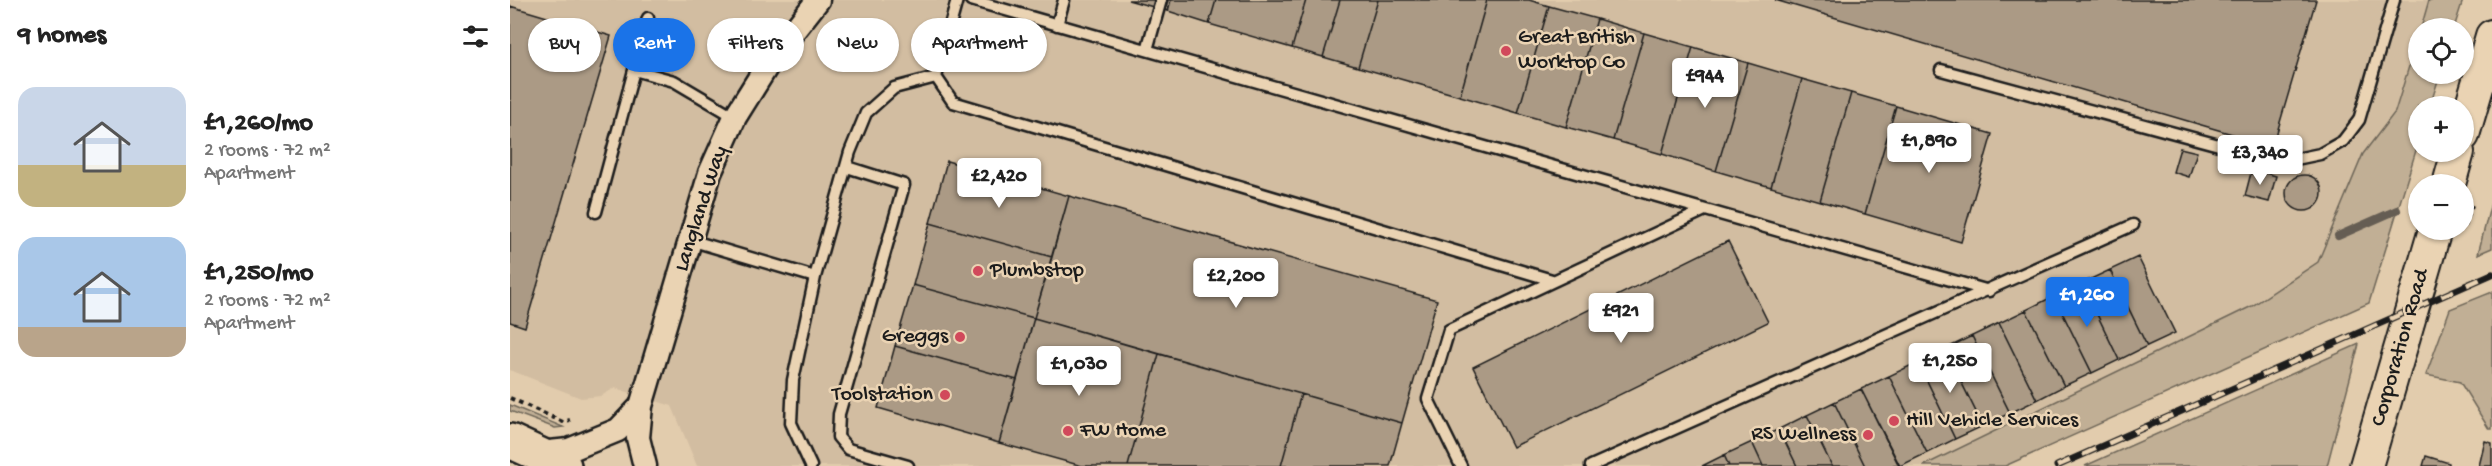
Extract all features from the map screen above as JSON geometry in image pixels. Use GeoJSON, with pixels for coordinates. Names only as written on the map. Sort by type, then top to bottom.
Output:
{"type":"FeatureCollection","features":[{"type":"Feature","properties":{"kind":"street","name":"Langland Way"},"geometry":{"type":"LineString","coordinates":[[645,466],[638,438],[641,406],[710,173],[735,117],[770,61],[818,0]]}},
{"type":"Feature","properties":{"kind":"street"},"geometry":{"type":"LineString","coordinates":[[2474,97],[2492,36]]}},
{"type":"Feature","properties":{"kind":"street","name":"Corporation Road"},"geometry":{"type":"LineString","coordinates":[[2366,466],[2432,240]]}},
{"type":"Feature","properties":{"kind":"street","name":"Langland Way"},"geometry":{"type":"LineString","coordinates":[[537,454],[569,450],[618,430],[641,406]]}},
{"type":"Feature","properties":{"kind":"lane"},"geometry":{"type":"LineString","coordinates":[[957,0],[936,77],[953,102],[1552,280]]}},
{"type":"Feature","properties":{"kind":"lane"},"geometry":{"type":"LineString","coordinates":[[970,0],[1989,291]]}},
{"type":"Feature","properties":{"kind":"lane"},"geometry":{"type":"LineString","coordinates":[[1057,25],[1064,0]]}},
{"type":"Feature","properties":{"kind":"lane"},"geometry":{"type":"LineString","coordinates":[[1147,50],[1161,0]]}},
{"type":"Feature","properties":{"kind":"lane"},"geometry":{"type":"LineString","coordinates":[[1941,70],[2266,158],[2296,159],[2320,154],[2343,141],[2359,120],[2394,0]]}},
{"type":"Feature","properties":{"kind":"lane"},"geometry":{"type":"LineString","coordinates":[[596,212],[633,72]]}},
{"type":"Feature","properties":{"kind":"lane"},"geometry":{"type":"LineString","coordinates":[[641,72],[674,81],[735,117]]}},
{"type":"Feature","properties":{"kind":"lane"},"geometry":{"type":"LineString","coordinates":[[811,466],[791,423],[794,380],[815,278],[847,167],[866,113],[894,88],[936,77]]}},
{"type":"Feature","properties":{"kind":"lane"},"geometry":{"type":"LineString","coordinates":[[847,167],[904,185],[839,414],[838,437],[848,449],[908,466]]}},
{"type":"Feature","properties":{"kind":"lane"},"geometry":{"type":"LineString","coordinates":[[1461,466],[1428,399],[1449,330],[1705,210]]}},
{"type":"Feature","properties":{"kind":"lane"},"geometry":{"type":"LineString","coordinates":[[1592,466],[2133,225]]}},
{"type":"Feature","properties":{"kind":"lane"},"geometry":{"type":"LineString","coordinates":[[690,240],[815,278]]}},
{"type":"Feature","properties":{"kind":"path"},"geometry":{"type":"LineString","coordinates":[[510,398],[563,422],[573,420]]}},
{"type":"Feature","properties":{"kind":"shaded area"},"geometry":{"type":"Polygon","coordinates":[[[510,0],[2429,0],[2424,18],[2408,18],[2408,70],[2395,112],[2363,154],[2318,262],[2252,306],[1923,466],[697,466],[672,406],[615,388],[601,396],[581,398],[510,370],[510,0]]]}},
{"type":"Feature","properties":{"kind":"shaded area"},"geometry":{"type":"Polygon","coordinates":[[[2429,0],[2463,0],[2457,18],[2424,18],[2429,0]]]}},
{"type":"Feature","properties":{"kind":"shaded area"},"geometry":{"type":"Polygon","coordinates":[[[2408,70],[2408,84],[2437,84],[2433,96],[2408,96],[2408,162],[2412,162],[2369,303],[2005,466],[1923,466],[2252,306],[2318,262],[2363,154],[2395,112],[2408,70]]]}},
{"type":"Feature","properties":{"kind":"shaded area"},"geometry":{"type":"Polygon","coordinates":[[[2492,199],[2492,248],[2478,254],[2492,199]]]}},
{"type":"Feature","properties":{"kind":"shaded area"},"geometry":{"type":"Polygon","coordinates":[[[2492,292],[2492,429],[2489,429],[2460,382],[2426,375],[2450,309],[2492,292]]]}},
{"type":"Feature","properties":{"kind":"shaded area"},"geometry":{"type":"Polygon","coordinates":[[[2359,344],[2327,466],[2085,466],[2359,344]]]}},
{"type":"Feature","properties":{"kind":"shaded area"},"geometry":{"type":"Polygon","coordinates":[[[510,405],[563,427],[555,428],[510,411],[510,405]]]}},
{"type":"Feature","properties":{"kind":"building"},"geometry":{"type":"Polygon","coordinates":[[[1128,0],[1171,0],[1168,11],[1128,0]]]}},
{"type":"Feature","properties":{"kind":"building"},"geometry":{"type":"Polygon","coordinates":[[[1171,0],[1216,0],[1209,24],[1168,11],[1171,0]]]}},
{"type":"Feature","properties":{"kind":"building"},"geometry":{"type":"Polygon","coordinates":[[[1216,0],[1306,0],[1292,48],[1209,24],[1216,0]]]}},
{"type":"Feature","properties":{"kind":"building"},"geometry":{"type":"Polygon","coordinates":[[[1306,0],[1340,0],[1323,57],[1292,48],[1306,0]]]}},
{"type":"Feature","properties":{"kind":"building"},"geometry":{"type":"Polygon","coordinates":[[[1340,0],[1378,0],[1358,67],[1323,57],[1340,0]]]}},
{"type":"Feature","properties":{"kind":"building"},"geometry":{"type":"Polygon","coordinates":[[[1378,0],[1487,0],[1460,96],[1358,67],[1378,0]]]}},
{"type":"Feature","properties":{"kind":"building"},"geometry":{"type":"Polygon","coordinates":[[[1487,0],[1529,0],[1549,6],[1518,113],[1460,96],[1487,0]]]}},
{"type":"Feature","properties":{"kind":"building"},"geometry":{"type":"Polygon","coordinates":[[[1775,0],[2316,0],[2273,146],[1775,0]]]}},
{"type":"Feature","properties":{"kind":"building"},"geometry":{"type":"Polygon","coordinates":[[[510,6],[550,18],[528,18],[528,72],[600,72],[525,327],[510,322],[510,6]]]}},
{"type":"Feature","properties":{"kind":"building"},"geometry":{"type":"Polygon","coordinates":[[[1549,6],[1597,19],[1566,127],[1518,113],[1549,6]]]}},
{"type":"Feature","properties":{"kind":"building"},"geometry":{"type":"Polygon","coordinates":[[[1597,19],[1644,33],[1613,140],[1566,127],[1597,19]]]}},
{"type":"Feature","properties":{"kind":"building"},"geometry":{"type":"Polygon","coordinates":[[[601,33],[611,36],[601,70],[601,33]]]}},
{"type":"Feature","properties":{"kind":"building"},"geometry":{"type":"Polygon","coordinates":[[[1644,33],[1693,47],[1662,154],[1613,140],[1644,33]]]}},
{"type":"Feature","properties":{"kind":"building"},"geometry":{"type":"Polygon","coordinates":[[[1693,47],[1748,63],[1716,171],[1662,154],[1693,47]]]}},
{"type":"Feature","properties":{"kind":"building"},"geometry":{"type":"Polygon","coordinates":[[[1748,63],[1802,79],[1771,187],[1716,171],[1748,63]]]}},
{"type":"Feature","properties":{"kind":"building"},"geometry":{"type":"Polygon","coordinates":[[[1802,79],[1851,93],[1820,201],[1771,187],[1802,79]]]}},
{"type":"Feature","properties":{"kind":"building"},"geometry":{"type":"Polygon","coordinates":[[[1851,93],[1896,106],[1865,214],[1820,201],[1851,93]]]}},
{"type":"Feature","properties":{"kind":"building"},"geometry":{"type":"Polygon","coordinates":[[[1896,106],[1992,134],[1961,242],[1865,214],[1896,106]]]}},
{"type":"Feature","properties":{"kind":"building"},"geometry":{"type":"Polygon","coordinates":[[[2180,148],[2197,152],[2189,177],[2173,172],[2180,148]]]}},
{"type":"Feature","properties":{"kind":"building"},"geometry":{"type":"Polygon","coordinates":[[[947,161],[1069,196],[1052,257],[930,223],[947,161]]]}},
{"type":"Feature","properties":{"kind":"building"},"geometry":{"type":"Polygon","coordinates":[[[2252,169],[2276,176],[2269,202],[2245,196],[2252,169]]]}},
{"type":"Feature","properties":{"kind":"building"},"geometry":{"type":"Polygon","coordinates":[[[2304,175],[2317,180],[2322,193],[2317,206],[2304,211],[2291,206],[2286,193],[2291,180],[2304,175]]]}},
{"type":"Feature","properties":{"kind":"building"},"geometry":{"type":"Polygon","coordinates":[[[1069,196],[1437,300],[1402,423],[1034,318],[1069,196]]]}},
{"type":"Feature","properties":{"kind":"building"},"geometry":{"type":"Polygon","coordinates":[[[930,223],[1052,257],[1034,318],[913,285],[930,223]]]}},
{"type":"Feature","properties":{"kind":"building"},"geometry":{"type":"Polygon","coordinates":[[[1728,241],[1768,322],[1513,447],[1473,367],[1728,241]]]}},
{"type":"Feature","properties":{"kind":"building"},"geometry":{"type":"Polygon","coordinates":[[[2138,257],[2175,333],[2147,346],[2110,270],[2138,257]]]}},
{"type":"Feature","properties":{"kind":"building"},"geometry":{"type":"Polygon","coordinates":[[[2110,270],[2147,346],[2119,360],[2082,283],[2110,270]]]}},
{"type":"Feature","properties":{"kind":"building"},"geometry":{"type":"Polygon","coordinates":[[[2082,283],[2119,360],[2092,373],[2054,296],[2082,283]]]}},
{"type":"Feature","properties":{"kind":"building"},"geometry":{"type":"Polygon","coordinates":[[[913,285],[1034,318],[1017,380],[895,346],[913,285]]]}},
{"type":"Feature","properties":{"kind":"building"},"geometry":{"type":"Polygon","coordinates":[[[2054,296],[2092,373],[2064,386],[2026,310],[2054,296]]]}},
{"type":"Feature","properties":{"kind":"building"},"geometry":{"type":"Polygon","coordinates":[[[2026,310],[2064,386],[2037,400],[1999,323],[2026,310]]]}},
{"type":"Feature","properties":{"kind":"building"},"geometry":{"type":"Polygon","coordinates":[[[1034,318],[1159,354],[1128,466],[1082,466],[999,443],[1034,318]]]}},
{"type":"Feature","properties":{"kind":"building"},"geometry":{"type":"Polygon","coordinates":[[[1999,323],[2037,400],[2010,413],[1972,336],[1999,323]]]}},
{"type":"Feature","properties":{"kind":"building"},"geometry":{"type":"Polygon","coordinates":[[[1972,336],[2010,413],[1983,426],[1945,349],[1972,336]]]}},
{"type":"Feature","properties":{"kind":"building"},"geometry":{"type":"Polygon","coordinates":[[[895,346],[1017,380],[999,443],[878,408],[895,346]]]}},
{"type":"Feature","properties":{"kind":"building"},"geometry":{"type":"Polygon","coordinates":[[[1945,349],[1983,426],[1955,439],[1918,362],[1945,349]]]}},
{"type":"Feature","properties":{"kind":"building"},"geometry":{"type":"Polygon","coordinates":[[[1159,354],[1301,394],[1281,466],[1128,466],[1159,354]]]}},
{"type":"Feature","properties":{"kind":"building"},"geometry":{"type":"Polygon","coordinates":[[[1918,362],[1955,439],[1927,453],[1889,376],[1918,362]]]}},
{"type":"Feature","properties":{"kind":"building"},"geometry":{"type":"Polygon","coordinates":[[[1889,376],[1927,453],[1900,466],[1861,389],[1889,376]]]}},
{"type":"Feature","properties":{"kind":"building"},"geometry":{"type":"Polygon","coordinates":[[[1861,389],[1899,466],[1865,466],[1834,402],[1861,389]]]}},
{"type":"Feature","properties":{"kind":"building"},"geometry":{"type":"Polygon","coordinates":[[[1301,394],[1402,423],[1390,466],[1281,466],[1301,394]]]}},
{"type":"Feature","properties":{"kind":"building"},"geometry":{"type":"Polygon","coordinates":[[[1834,402],[1865,466],[1832,466],[1807,415],[1834,402]]]}},
{"type":"Feature","properties":{"kind":"building"},"geometry":{"type":"Polygon","coordinates":[[[1807,415],[1832,466],[1797,466],[1779,429],[1807,415]]]}},
{"type":"Feature","properties":{"kind":"building"},"geometry":{"type":"Polygon","coordinates":[[[1779,429],[1797,466],[1763,466],[1752,442],[1779,429]]]}},
{"type":"Feature","properties":{"kind":"building"},"geometry":{"type":"Polygon","coordinates":[[[2485,441],[2492,443],[2492,466],[2479,466],[2485,441]]]}},
{"type":"Feature","properties":{"kind":"building"},"geometry":{"type":"Polygon","coordinates":[[[1752,442],[1763,466],[1729,466],[1724,455],[1752,442]]]}},
{"type":"Feature","properties":{"kind":"building"},"geometry":{"type":"Polygon","coordinates":[[[1724,455],[1729,466],[1702,466],[1724,455]]]}},
{"type":"Feature","properties":{"kind":"building"},"geometry":{"type":"Polygon","coordinates":[[[2426,456],[2449,463],[2449,466],[2423,466],[2426,456]]]}},
{"type":"Feature","properties":{"kind":"waterway"},"geometry":{"type":"LineString","coordinates":[[2338,236],[2397,210]]}},
{"type":"Feature","properties":{"kind":"railway"},"geometry":{"type":"LineString","coordinates":[[2057,466],[2492,274]]}},
{"type":"Feature","properties":{"kind":"place","name":"Great British Worktop Co"},"geometry":{"type":"Point","coordinates":[1506,51]}},
{"type":"Feature","properties":{"kind":"place","name":"Plumbstop"},"geometry":{"type":"Point","coordinates":[978,271]}},
{"type":"Feature","properties":{"kind":"place","name":"Greggs"},"geometry":{"type":"Point","coordinates":[960,337]}},
{"type":"Feature","properties":{"kind":"place","name":"Toolstation"},"geometry":{"type":"Point","coordinates":[945,395]}},
{"type":"Feature","properties":{"kind":"place","name":"Hill Vehicle Services"},"geometry":{"type":"Point","coordinates":[1894,421]}},
{"type":"Feature","properties":{"kind":"place","name":"FW Home"},"geometry":{"type":"Point","coordinates":[1068,431]}},
{"type":"Feature","properties":{"kind":"place","name":"RS Wellness"},"geometry":{"type":"Point","coordinates":[1868,435]}}]}
